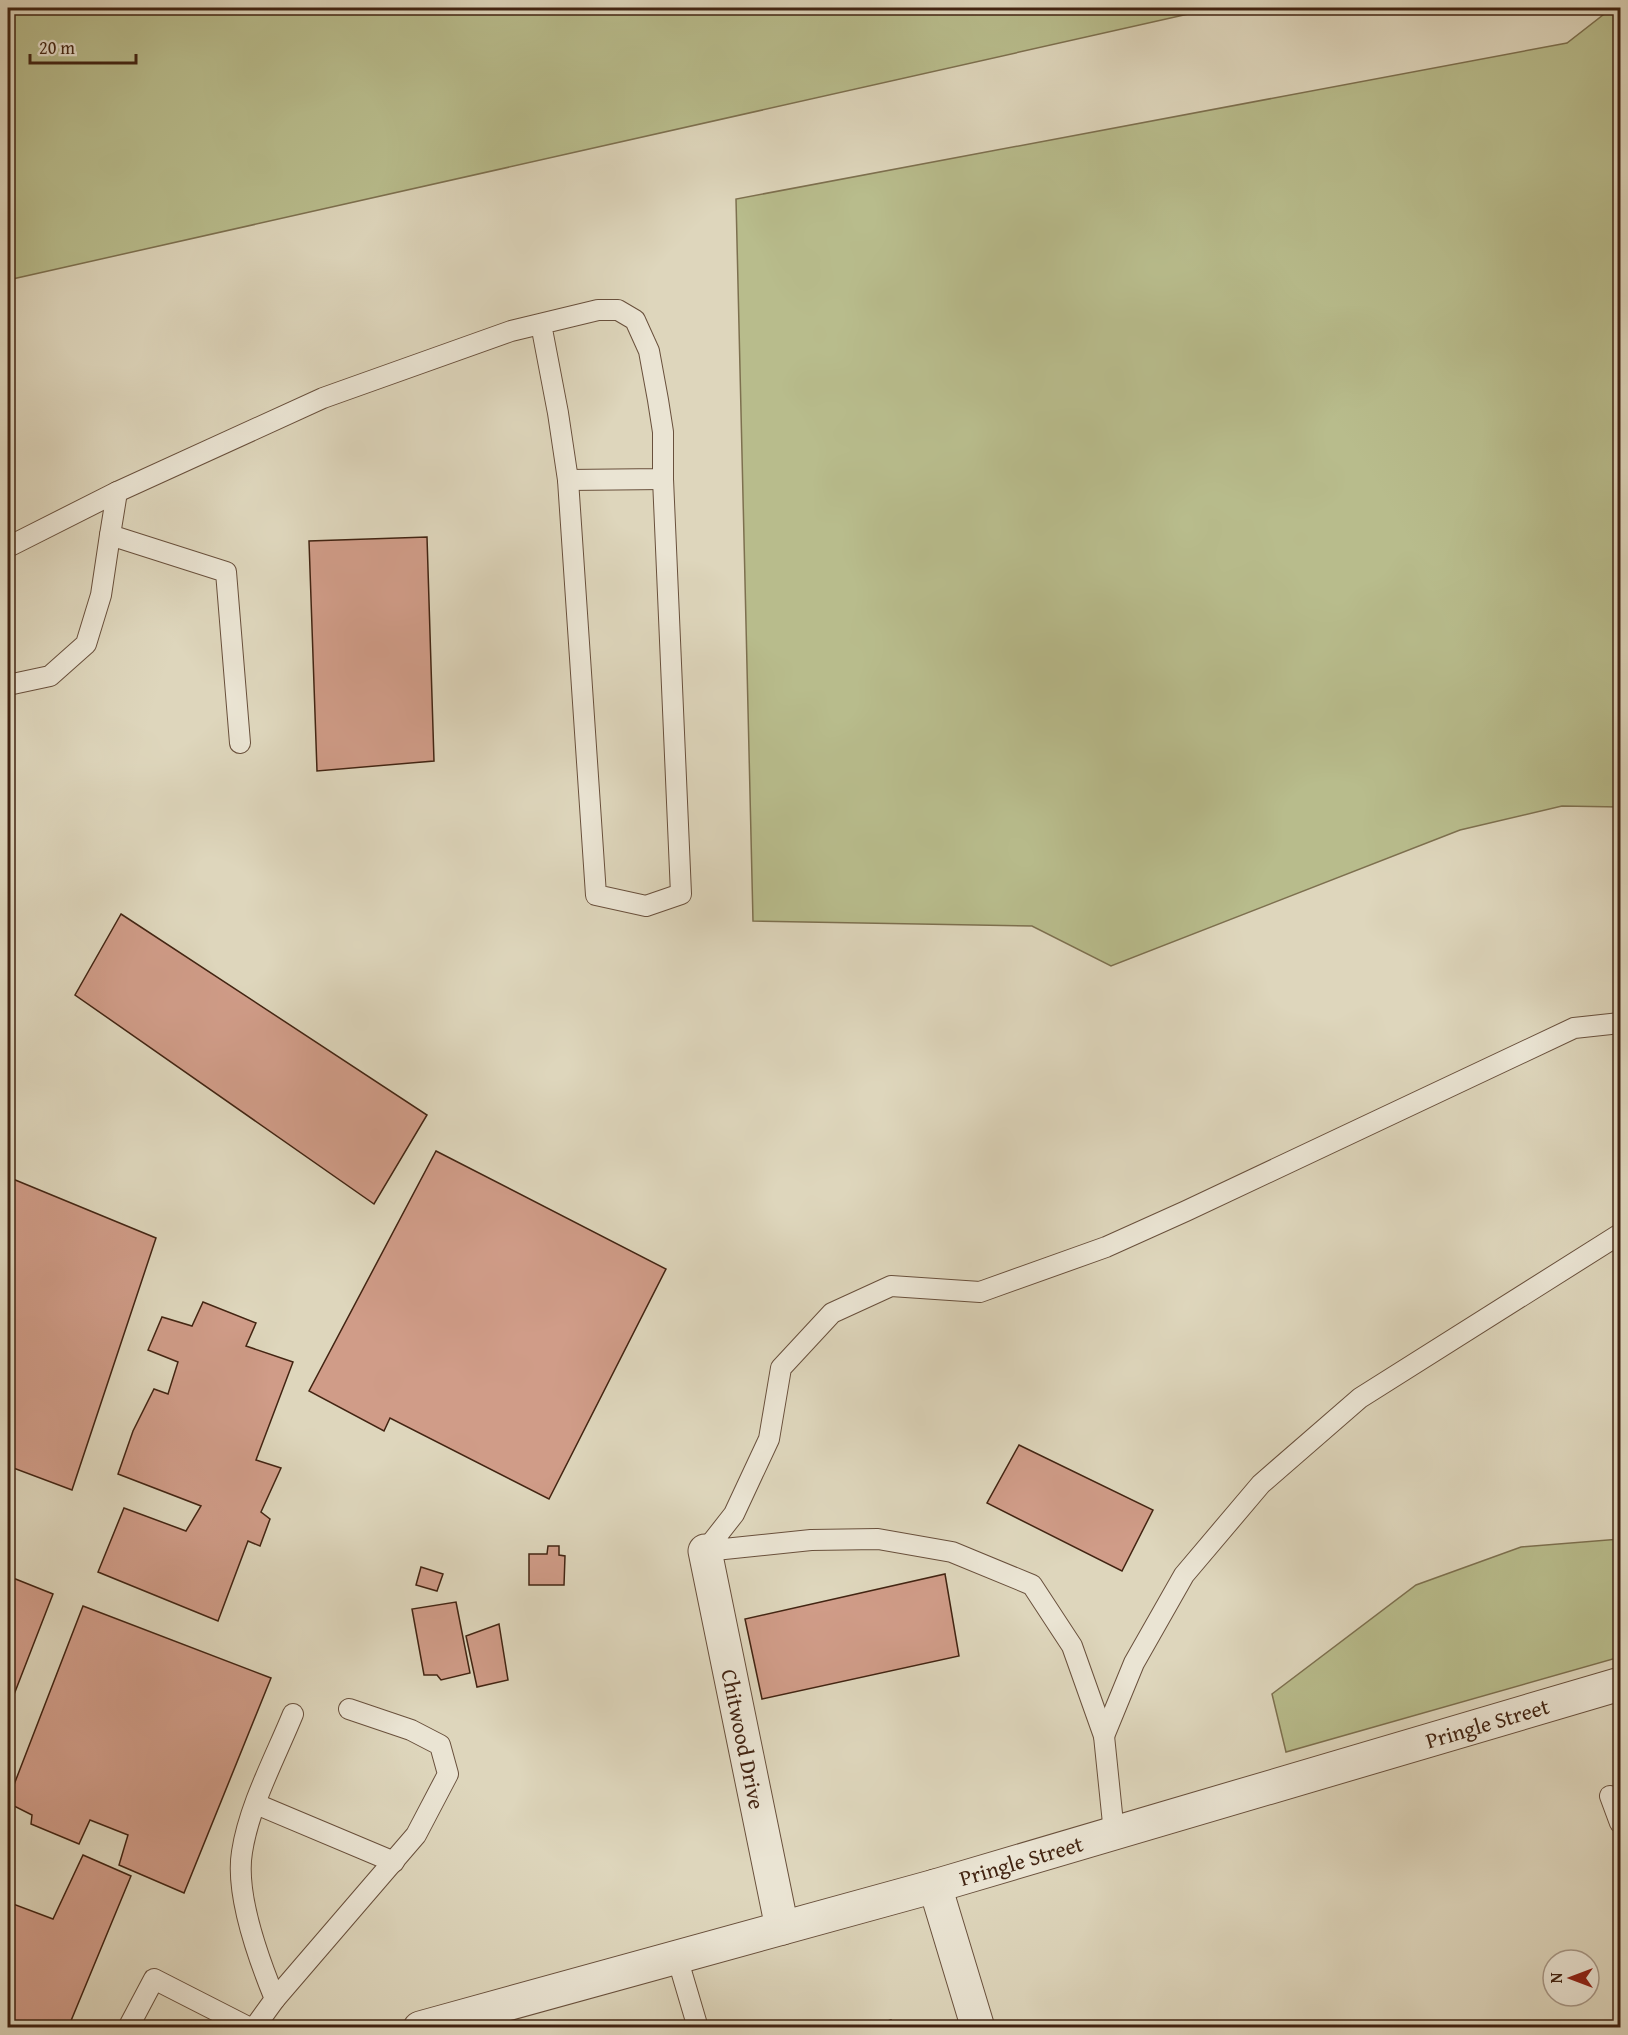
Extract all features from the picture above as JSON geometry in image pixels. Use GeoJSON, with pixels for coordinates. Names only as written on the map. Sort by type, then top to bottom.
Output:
{"type":"FeatureCollection","features":[{"type":"Feature","properties":{"kind":"street","name":"Chitwood Drive"},"geometry":{"type":"LineString","coordinates":[[705,1551],[782,1928]]}},
{"type":"Feature","properties":{"kind":"street","name":"Pringle Street"},"geometry":{"type":"LineString","coordinates":[[420,2028],[935,1886],[1620,1684]]}},
{"type":"Feature","properties":{"kind":"street"},"geometry":{"type":"LineString","coordinates":[[935,1886],[978,2028]]}},
{"type":"Feature","properties":{"kind":"lane"},"geometry":{"type":"LineString","coordinates":[[8,547],[117,492],[323,398],[511,331],[540,324],[598,310],[618,310],[635,320],[649,351],[663,432],[663,479],[681,894],[645,906],[596,895],[568,480],[558,413],[540,324]]}},
{"type":"Feature","properties":{"kind":"lane"},"geometry":{"type":"LineString","coordinates":[[568,480],[663,479]]}},
{"type":"Feature","properties":{"kind":"lane"},"geometry":{"type":"LineString","coordinates":[[8,685],[50,676],[86,644],[100,595],[117,492]]}},
{"type":"Feature","properties":{"kind":"lane"},"geometry":{"type":"LineString","coordinates":[[110,535],[226,572],[240,743]]}},
{"type":"Feature","properties":{"kind":"lane"},"geometry":{"type":"LineString","coordinates":[[705,1551],[734,1514],[769,1438],[781,1368],[832,1312],[891,1286],[980,1292],[1106,1247],[1575,1028],[1620,1023]]}},
{"type":"Feature","properties":{"kind":"lane"},"geometry":{"type":"LineString","coordinates":[[1104,1736],[1134,1663],[1184,1575],[1261,1484],[1360,1398],[1620,1234]]}},
{"type":"Feature","properties":{"kind":"lane"},"geometry":{"type":"LineString","coordinates":[[705,1551],[811,1540],[878,1539],[952,1552],[1032,1585],[1072,1646],[1104,1736],[1114,1833]]}},
{"type":"Feature","properties":{"kind":"lane"},"geometry":{"type":"LineString","coordinates":[[128,2028],[154,1979],[252,2028],[416,1835],[448,1774],[440,1745],[411,1730],[349,1709]]}},
{"type":"Feature","properties":{"kind":"lane"},"geometry":{"type":"LineString","coordinates":[[275,1999],[246,1910],[241,1880],[242,1854],[249,1821],[293,1714]]}},
{"type":"Feature","properties":{"kind":"lane"},"geometry":{"type":"LineString","coordinates":[[1610,1796],[1620,1823]]}},
{"type":"Feature","properties":{"kind":"lane"},"geometry":{"type":"LineString","coordinates":[[256,1804],[394,1862]]}},
{"type":"Feature","properties":{"kind":"lane"},"geometry":{"type":"LineString","coordinates":[[677,1957],[698,2028]]}},
{"type":"Feature","properties":{"kind":"green space"},"geometry":{"type":"Polygon","coordinates":[[[8,8],[1215,8],[8,280],[8,8]]]}},
{"type":"Feature","properties":{"kind":"green space"},"geometry":{"type":"Polygon","coordinates":[[[1612,8],[1620,8],[1620,807],[1562,806],[1460,830],[1111,966],[1032,926],[753,921],[736,199],[1567,43],[1612,8]]]}},
{"type":"Feature","properties":{"kind":"green space"},"geometry":{"type":"Polygon","coordinates":[[[1620,1539],[1620,1657],[1286,1752],[1272,1694],[1416,1585],[1521,1547],[1620,1539]]]}},
{"type":"Feature","properties":{"kind":"building"},"geometry":{"type":"Polygon","coordinates":[[[427,537],[434,761],[317,771],[309,541],[427,537]]]}},
{"type":"Feature","properties":{"kind":"building"},"geometry":{"type":"Polygon","coordinates":[[[121,914],[427,1115],[374,1204],[75,995],[121,914]]]}},
{"type":"Feature","properties":{"kind":"building"},"geometry":{"type":"Polygon","coordinates":[[[436,1151],[666,1269],[549,1499],[390,1418],[384,1431],[309,1391],[436,1151]]]}},
{"type":"Feature","properties":{"kind":"building"},"geometry":{"type":"Polygon","coordinates":[[[8,1177],[156,1238],[72,1490],[8,1466],[8,1177]]]}},
{"type":"Feature","properties":{"kind":"building"},"geometry":{"type":"Polygon","coordinates":[[[203,1302],[256,1323],[246,1346],[293,1362],[256,1460],[281,1468],[261,1512],[270,1519],[260,1546],[248,1541],[218,1621],[98,1572],[124,1508],[186,1531],[201,1506],[118,1474],[133,1431],[154,1389],[168,1394],[178,1362],[148,1350],[162,1317],[192,1326],[203,1302]]]}},
{"type":"Feature","properties":{"kind":"building"},"geometry":{"type":"Polygon","coordinates":[[[1019,1445],[1153,1510],[1122,1571],[987,1503],[1019,1445]]]}},
{"type":"Feature","properties":{"kind":"building"},"geometry":{"type":"Polygon","coordinates":[[[548,1546],[559,1546],[559,1555],[565,1556],[564,1585],[529,1585],[529,1554],[547,1554],[548,1546]]]}},
{"type":"Feature","properties":{"kind":"building"},"geometry":{"type":"Polygon","coordinates":[[[421,1567],[443,1574],[437,1591],[416,1585],[421,1567]]]}},
{"type":"Feature","properties":{"kind":"building"},"geometry":{"type":"Polygon","coordinates":[[[945,1574],[959,1656],[762,1699],[745,1619],[945,1574]]]}},
{"type":"Feature","properties":{"kind":"building"},"geometry":{"type":"Polygon","coordinates":[[[8,1576],[53,1594],[8,1710],[8,1576]]]}},
{"type":"Feature","properties":{"kind":"building"},"geometry":{"type":"Polygon","coordinates":[[[456,1602],[470,1673],[441,1680],[437,1675],[424,1675],[412,1609],[456,1602]]]}},
{"type":"Feature","properties":{"kind":"building"},"geometry":{"type":"Polygon","coordinates":[[[83,1606],[271,1678],[184,1893],[119,1865],[128,1835],[90,1820],[79,1844],[31,1824],[32,1815],[10,1804],[14,1796],[10,1795],[83,1606]]]}},
{"type":"Feature","properties":{"kind":"building"},"geometry":{"type":"Polygon","coordinates":[[[499,1624],[508,1680],[477,1687],[466,1636],[499,1624]]]}},
{"type":"Feature","properties":{"kind":"building"},"geometry":{"type":"Polygon","coordinates":[[[83,1855],[131,1876],[68,2028],[8,2028],[8,1902],[53,1919],[83,1855]]]}},
{"type":"Feature","properties":{"kind":"building"},"geometry":{"type":"Polygon","coordinates":[[[891,2020],[894,2028],[865,2028],[891,2020]]]}}]}
